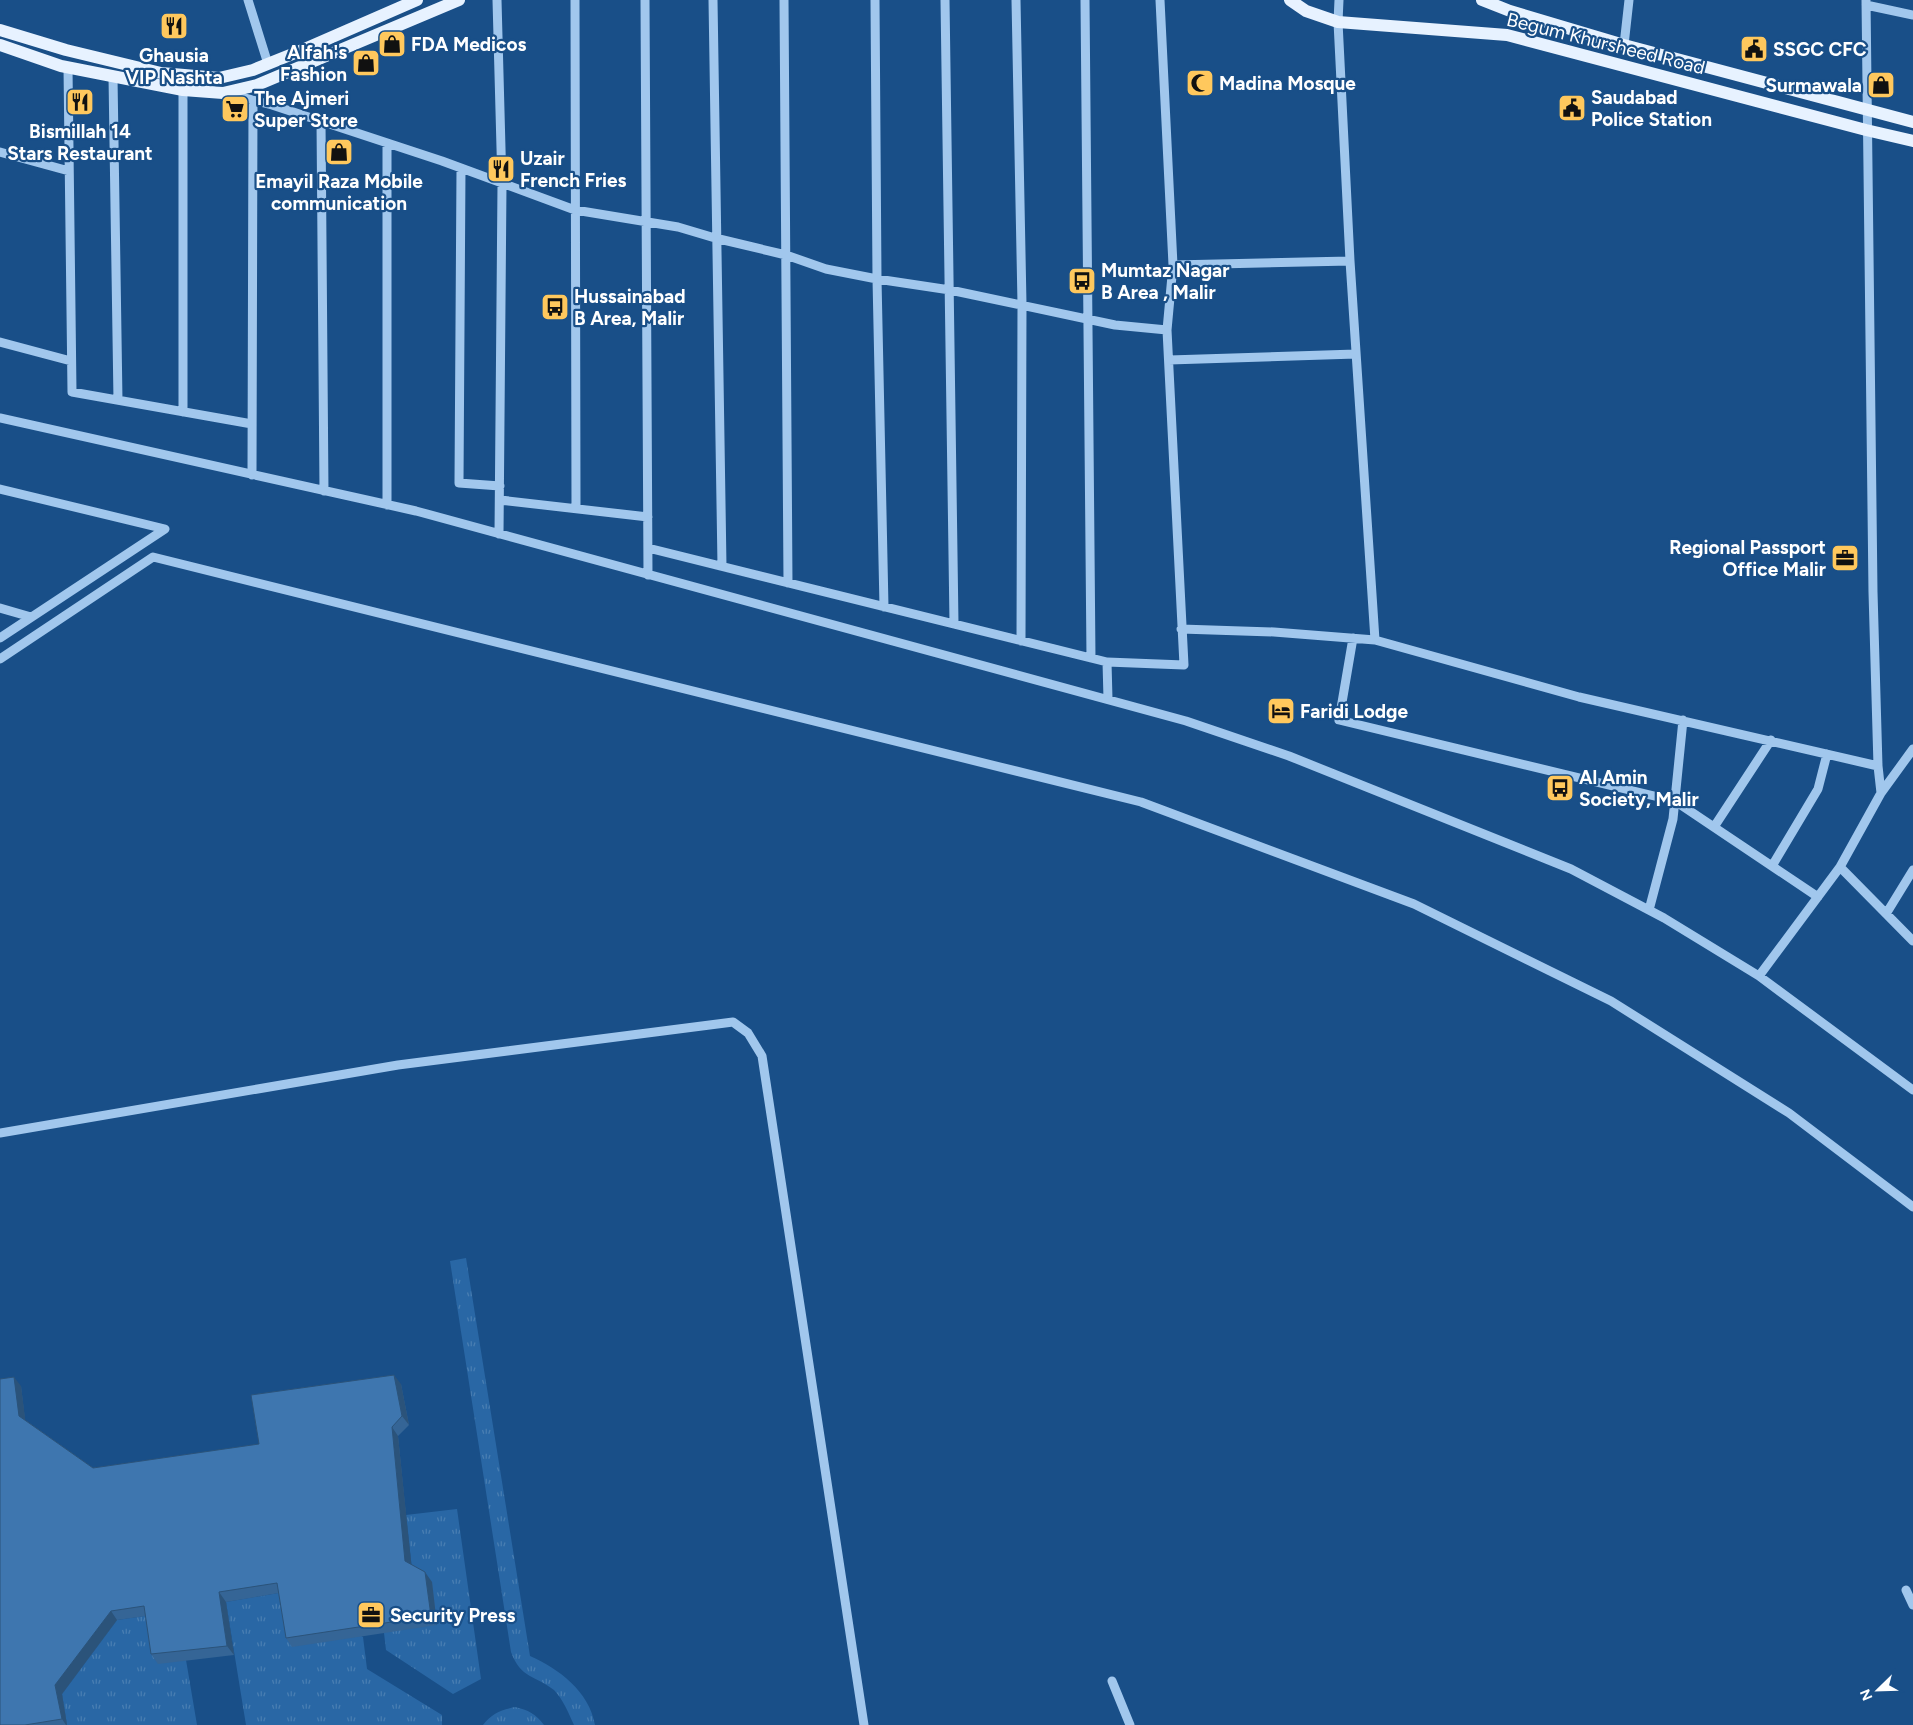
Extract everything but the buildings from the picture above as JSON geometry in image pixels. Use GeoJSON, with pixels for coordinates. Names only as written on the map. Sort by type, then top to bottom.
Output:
{"type":"FeatureCollection","features":[{"type":"Feature","properties":{"kind":"main road"},"geometry":{"type":"LineString","coordinates":[[0,30],[95,57],[161,73],[220,78],[254,70],[417,0]]}},
{"type":"Feature","properties":{"kind":"main road"},"geometry":{"type":"LineString","coordinates":[[0,45],[68,68],[202,93],[223,92],[257,84],[459,0]]}},
{"type":"Feature","properties":{"kind":"main road","name":"Begum Khursheed Road"},"geometry":{"type":"LineString","coordinates":[[1290,0],[1306,11],[1338,22],[1507,35],[1866,130],[1913,140]]}},
{"type":"Feature","properties":{"kind":"main road","name":"Begum Khursheed Road"},"geometry":{"type":"LineString","coordinates":[[1482,0],[1510,11],[1624,45],[1913,122]]}},
{"type":"Feature","properties":{"kind":"street"},"geometry":{"type":"LineString","coordinates":[[248,0],[268,64]]}},
{"type":"Feature","properties":{"kind":"street"},"geometry":{"type":"LineString","coordinates":[[497,0],[502,185],[499,534]]}},
{"type":"Feature","properties":{"kind":"street"},"geometry":{"type":"LineString","coordinates":[[575,0],[576,508]]}},
{"type":"Feature","properties":{"kind":"street"},"geometry":{"type":"LineString","coordinates":[[645,0],[648,575]]}},
{"type":"Feature","properties":{"kind":"street"},"geometry":{"type":"LineString","coordinates":[[713,0],[715,238],[722,566]]}},
{"type":"Feature","properties":{"kind":"street"},"geometry":{"type":"LineString","coordinates":[[784,0],[788,583]]}},
{"type":"Feature","properties":{"kind":"street"},"geometry":{"type":"LineString","coordinates":[[876,0],[877,280],[884,606]]}},
{"type":"Feature","properties":{"kind":"street"},"geometry":{"type":"LineString","coordinates":[[946,0],[954,624]]}},
{"type":"Feature","properties":{"kind":"street"},"geometry":{"type":"LineString","coordinates":[[1016,0],[1022,304],[1021,641]]}},
{"type":"Feature","properties":{"kind":"street"},"geometry":{"type":"LineString","coordinates":[[1084,0],[1090,658]]}},
{"type":"Feature","properties":{"kind":"street"},"geometry":{"type":"LineString","coordinates":[[648,548],[1107,662],[1184,665],[1167,330],[1172,265],[1160,0]]}},
{"type":"Feature","properties":{"kind":"street"},"geometry":{"type":"LineString","coordinates":[[1339,0],[1338,22],[1350,261],[1375,640]]}},
{"type":"Feature","properties":{"kind":"street"},"geometry":{"type":"LineString","coordinates":[[1624,45],[1629,0]]}},
{"type":"Feature","properties":{"kind":"street"},"geometry":{"type":"LineString","coordinates":[[1881,793],[1878,766],[1866,130],[1868,111],[1866,2],[1913,15]]}},
{"type":"Feature","properties":{"kind":"street"},"geometry":{"type":"LineString","coordinates":[[93,73],[95,57]]}},
{"type":"Feature","properties":{"kind":"street"},"geometry":{"type":"LineString","coordinates":[[68,68],[72,392],[252,424]]}},
{"type":"Feature","properties":{"kind":"street"},"geometry":{"type":"LineString","coordinates":[[113,77],[118,400]]}},
{"type":"Feature","properties":{"kind":"street"},"geometry":{"type":"LineString","coordinates":[[183,90],[183,412]]}},
{"type":"Feature","properties":{"kind":"street"},"geometry":{"type":"LineString","coordinates":[[223,92],[322,121],[575,210],[646,220],[786,255],[826,269],[877,280],[950,290],[1022,304],[1088,320],[1167,330]]}},
{"type":"Feature","properties":{"kind":"street"},"geometry":{"type":"LineString","coordinates":[[252,100],[252,475]]}},
{"type":"Feature","properties":{"kind":"street"},"geometry":{"type":"LineString","coordinates":[[322,121],[324,491]]}},
{"type":"Feature","properties":{"kind":"street"},"geometry":{"type":"LineString","coordinates":[[387,143],[387,505]]}},
{"type":"Feature","properties":{"kind":"street"},"geometry":{"type":"LineString","coordinates":[[0,152],[69,171]]}},
{"type":"Feature","properties":{"kind":"street"},"geometry":{"type":"LineString","coordinates":[[461,169],[460,483],[500,486]]}},
{"type":"Feature","properties":{"kind":"street"},"geometry":{"type":"LineString","coordinates":[[1172,265],[1350,261]]}},
{"type":"Feature","properties":{"kind":"street"},"geometry":{"type":"LineString","coordinates":[[0,342],[71,361]]}},
{"type":"Feature","properties":{"kind":"street"},"geometry":{"type":"LineString","coordinates":[[1169,360],[1356,354]]}},
{"type":"Feature","properties":{"kind":"street"},"geometry":{"type":"LineString","coordinates":[[0,418],[387,505],[499,534],[1108,699],[1186,721],[1289,756],[1571,869],[1649,910],[1759,976],[1913,1090]]}},
{"type":"Feature","properties":{"kind":"street"},"geometry":{"type":"LineString","coordinates":[[0,489],[165,529],[0,638]]}},
{"type":"Feature","properties":{"kind":"street"},"geometry":{"type":"LineString","coordinates":[[500,500],[648,517]]}},
{"type":"Feature","properties":{"kind":"street"},"geometry":{"type":"LineString","coordinates":[[0,659],[153,557],[1141,802],[1414,904],[1611,1001],[1789,1113],[1913,1207]]}},
{"type":"Feature","properties":{"kind":"street"},"geometry":{"type":"LineString","coordinates":[[0,608],[31,617]]}},
{"type":"Feature","properties":{"kind":"street"},"geometry":{"type":"LineString","coordinates":[[1181,629],[1274,632],[1375,640],[1579,697],[1878,766]]}},
{"type":"Feature","properties":{"kind":"street"},"geometry":{"type":"LineString","coordinates":[[1353,638],[1339,720],[1675,801],[1818,897]]}},
{"type":"Feature","properties":{"kind":"street"},"geometry":{"type":"LineString","coordinates":[[1107,662],[1108,699]]}},
{"type":"Feature","properties":{"kind":"street"},"geometry":{"type":"LineString","coordinates":[[1649,910],[1673,819],[1683,720]]}},
{"type":"Feature","properties":{"kind":"street"},"geometry":{"type":"LineString","coordinates":[[1714,827],[1771,740]]}},
{"type":"Feature","properties":{"kind":"street"},"geometry":{"type":"LineString","coordinates":[[1759,976],[1840,867],[1881,793],[1913,749]]}},
{"type":"Feature","properties":{"kind":"street"},"geometry":{"type":"LineString","coordinates":[[1772,866],[1818,789],[1828,754]]}},
{"type":"Feature","properties":{"kind":"street"},"geometry":{"type":"LineString","coordinates":[[1840,867],[1913,941]]}},
{"type":"Feature","properties":{"kind":"street"},"geometry":{"type":"LineString","coordinates":[[1886,914],[1913,870]]}},
{"type":"Feature","properties":{"kind":"street"},"geometry":{"type":"LineString","coordinates":[[0,1133],[398,1066],[733,1022],[748,1034],[762,1056],[864,1725]]}},
{"type":"Feature","properties":{"kind":"street"},"geometry":{"type":"LineString","coordinates":[[1906,1590],[1913,1605]]}},
{"type":"Feature","properties":{"kind":"street"},"geometry":{"type":"LineString","coordinates":[[1112,1681],[1130,1725]]}},
{"type":"Feature","properties":{"kind":"green space"},"geometry":{"type":"Polygon","coordinates":[[[466,1258],[530,1656],[552,1667],[571,1683],[586,1702],[592,1713],[595,1725],[574,1725],[566,1707],[554,1690],[524,1672],[515,1661],[511,1652],[450,1261],[466,1258]]]}},
{"type":"Feature","properties":{"kind":"green space"},"geometry":{"type":"Polygon","coordinates":[[[457,1509],[481,1679],[453,1694],[386,1650],[384,1633],[412,1570],[406,1515],[457,1509]]]}},
{"type":"Feature","properties":{"kind":"green space"},"geometry":{"type":"Polygon","coordinates":[[[284,1592],[363,1637],[367,1669],[442,1715],[442,1725],[246,1725],[226,1602],[284,1592]]]}},
{"type":"Feature","properties":{"kind":"green space"},"geometry":{"type":"Polygon","coordinates":[[[151,1615],[186,1660],[197,1725],[67,1725],[62,1694],[117,1620],[151,1615]]]}},
{"type":"Feature","properties":{"kind":"green space"},"geometry":{"type":"Polygon","coordinates":[[[515,1707],[531,1713],[544,1725],[483,1725],[497,1713],[515,1707]]]}},
{"type":"Feature","properties":{"kind":"place","name":"Ghausia VIP Nashta"},"geometry":{"type":"Point","coordinates":[174,26]}},
{"type":"Feature","properties":{"kind":"place","name":"FDA Medicos"},"geometry":{"type":"Point","coordinates":[392,44]}},
{"type":"Feature","properties":{"kind":"place","name":"SSGC CFC"},"geometry":{"type":"Point","coordinates":[1754,49]}},
{"type":"Feature","properties":{"kind":"place","name":"Alfah's Fashion"},"geometry":{"type":"Point","coordinates":[366,63]}},
{"type":"Feature","properties":{"kind":"place","name":"Madina Mosque"},"geometry":{"type":"Point","coordinates":[1200,83]}},
{"type":"Feature","properties":{"kind":"place","name":"Surmawala"},"geometry":{"type":"Point","coordinates":[1881,85]}},
{"type":"Feature","properties":{"kind":"place","name":"Bismillah 14 Stars Restaurant"},"geometry":{"type":"Point","coordinates":[80,102]}},
{"type":"Feature","properties":{"kind":"place","name":"Saudabad Police Station"},"geometry":{"type":"Point","coordinates":[1572,108]}},
{"type":"Feature","properties":{"kind":"place","name":"The Ajmeri Super Store"},"geometry":{"type":"Point","coordinates":[235,109]}},
{"type":"Feature","properties":{"kind":"place","name":"Emayil Raza Mobile communication"},"geometry":{"type":"Point","coordinates":[339,152]}},
{"type":"Feature","properties":{"kind":"place","name":"Uzair French Fries"},"geometry":{"type":"Point","coordinates":[501,169]}},
{"type":"Feature","properties":{"kind":"place","name":"Mumtaz Nagar B Area , Malir"},"geometry":{"type":"Point","coordinates":[1082,281]}},
{"type":"Feature","properties":{"kind":"place","name":"Hussainabad B Area, Malir"},"geometry":{"type":"Point","coordinates":[555,307]}},
{"type":"Feature","properties":{"kind":"place","name":"Regional Passport Office Malir"},"geometry":{"type":"Point","coordinates":[1845,558]}},
{"type":"Feature","properties":{"kind":"place","name":"Faridi Lodge"},"geometry":{"type":"Point","coordinates":[1281,711]}},
{"type":"Feature","properties":{"kind":"place","name":"Al Amin Society, Malir"},"geometry":{"type":"Point","coordinates":[1560,788]}},
{"type":"Feature","properties":{"kind":"place","name":"Security Press"},"geometry":{"type":"Point","coordinates":[371,1615]}}]}
